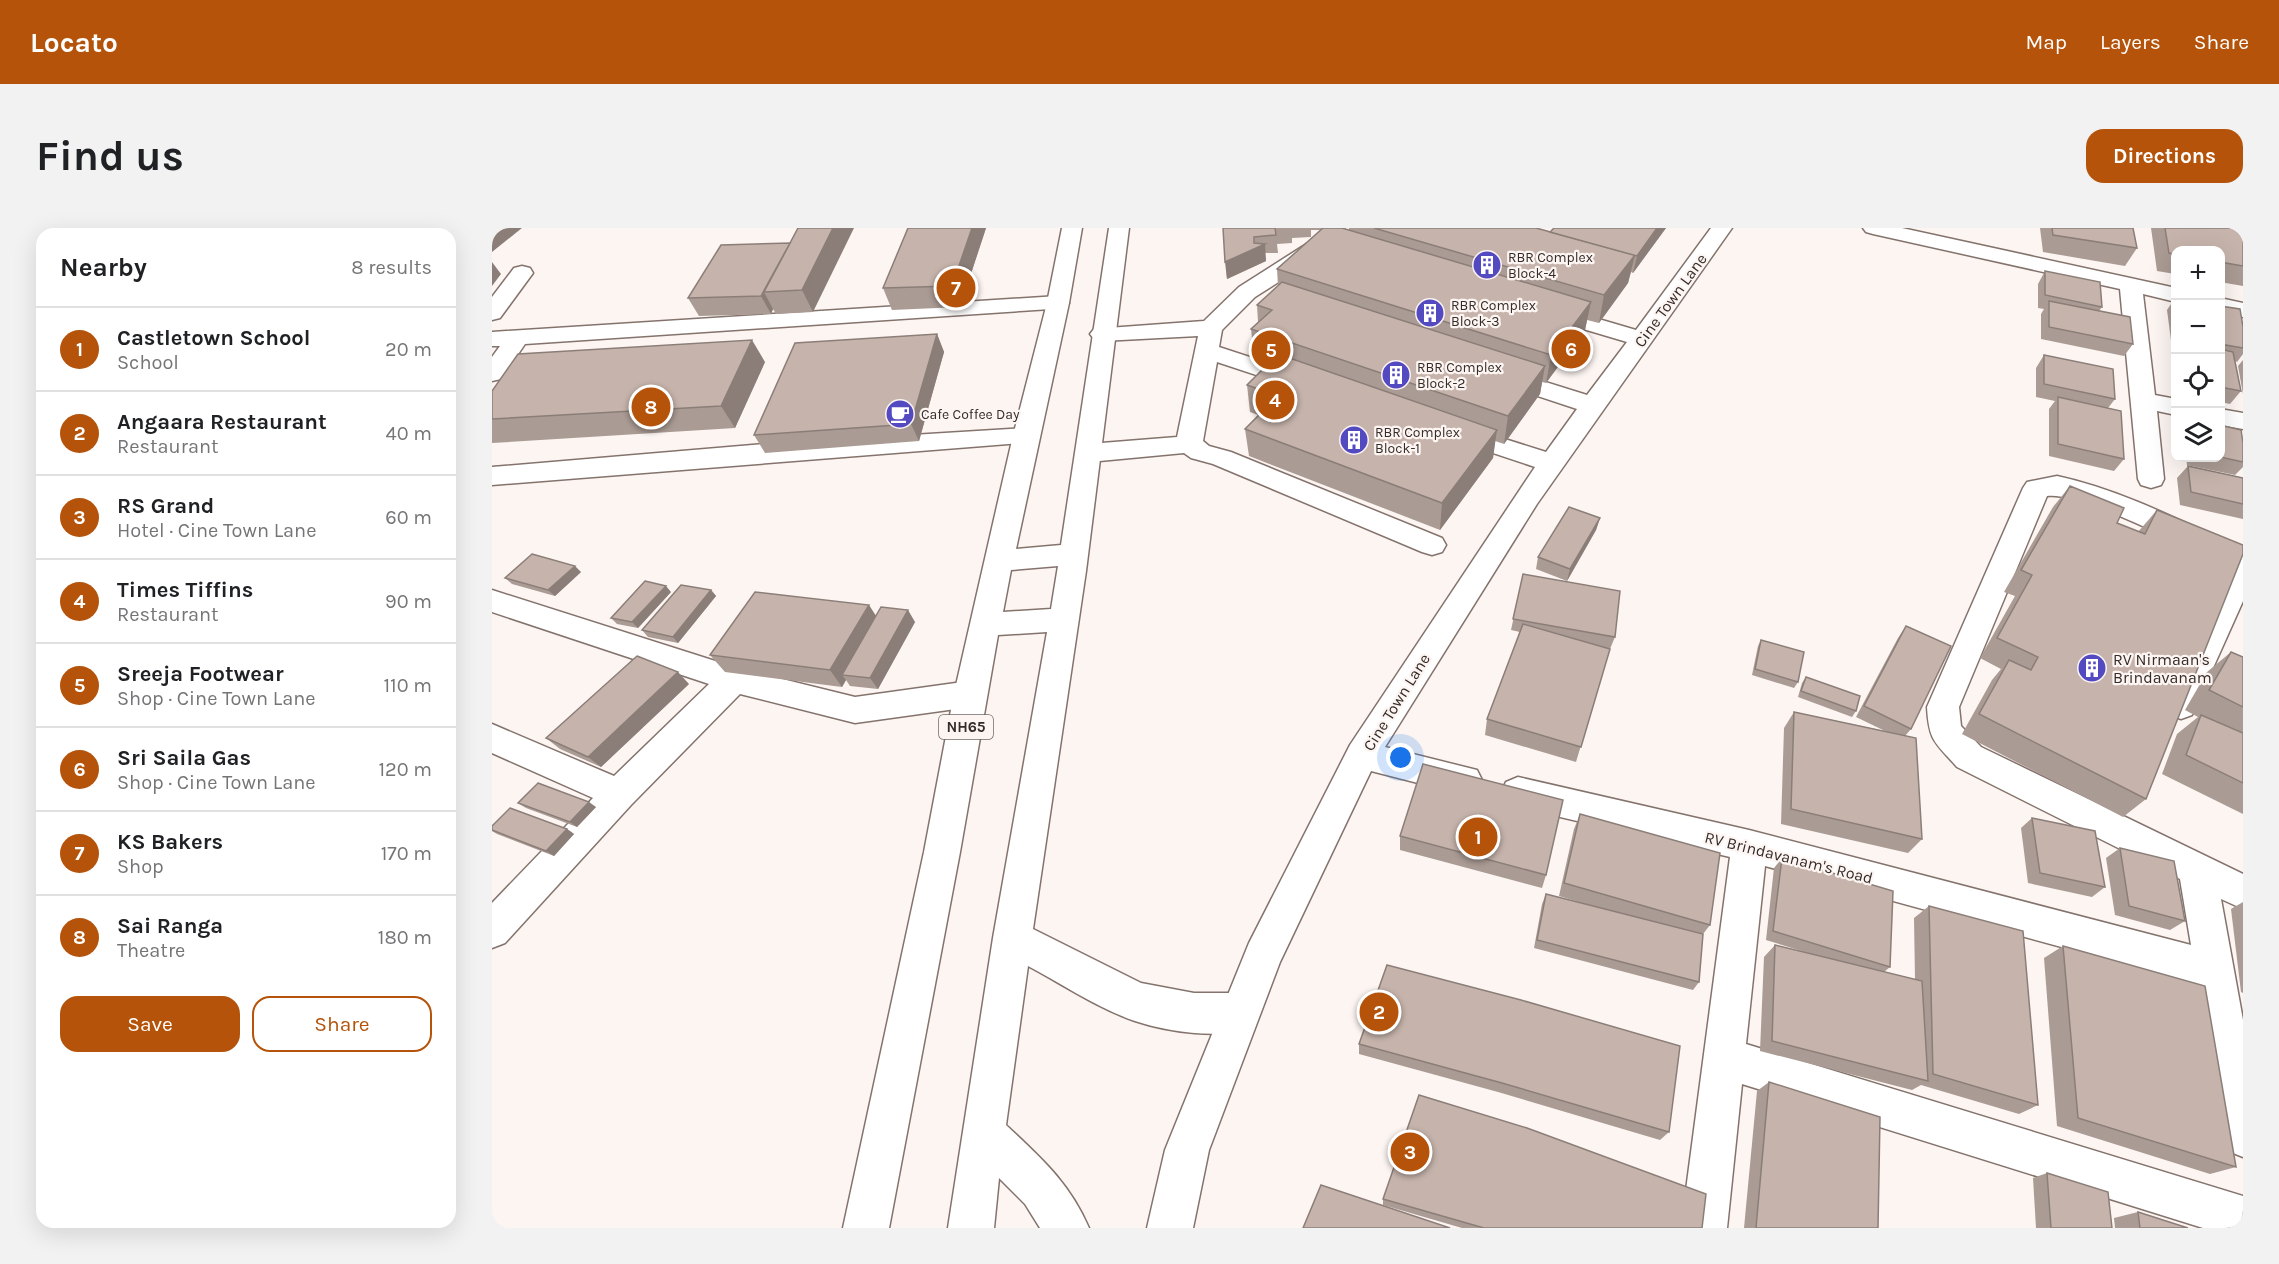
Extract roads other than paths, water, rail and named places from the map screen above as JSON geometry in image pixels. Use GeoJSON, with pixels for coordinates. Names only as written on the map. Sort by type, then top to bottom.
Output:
{"type":"FeatureCollection","features":[{"type":"Feature","properties":{"kind":"main road","name":"NH65"},"geometry":{"type":"LineString","coordinates":[[866,1228],[884,1129],[963,747],[970,694],[1026,436],[1058,303],[1072,228]]}},
{"type":"Feature","properties":{"kind":"main road"},"geometry":{"type":"LineString","coordinates":[[971,1228],[1012,938],[1089,453],[1101,334],[1119,228]]}},
{"type":"Feature","properties":{"kind":"main road","name":"Cine Town Lane"},"geometry":{"type":"LineString","coordinates":[[1170,1228],[1187,1150],[1263,956],[1362,756],[1502,536],[1722,228]]}},
{"type":"Feature","properties":{"kind":"main road"},"geometry":{"type":"LineString","coordinates":[[1873,228],[1900,231],[2171,295]]}},
{"type":"Feature","properties":{"kind":"main road"},"geometry":{"type":"LineString","coordinates":[[1189,444],[1209,340],[1317,247],[1335,247]]}},
{"type":"Feature","properties":{"kind":"main road"},"geometry":{"type":"LineString","coordinates":[[492,313],[522,273]]}},
{"type":"Feature","properties":{"kind":"main road"},"geometry":{"type":"LineString","coordinates":[[2131,286],[2151,479]]}},
{"type":"Feature","properties":{"kind":"main road"},"geometry":{"type":"LineString","coordinates":[[492,339],[1058,303]]}},
{"type":"Feature","properties":{"kind":"main road"},"geometry":{"type":"LineString","coordinates":[[1528,305],[1642,339]]}},
{"type":"Feature","properties":{"kind":"main road"},"geometry":{"type":"LineString","coordinates":[[2225,306],[2243,310]]}},
{"type":"Feature","properties":{"kind":"main road"},"geometry":{"type":"LineString","coordinates":[[1101,334],[1209,340],[1329,391]]}},
{"type":"Feature","properties":{"kind":"main road"},"geometry":{"type":"LineString","coordinates":[[492,374],[518,337]]}},
{"type":"Feature","properties":{"kind":"main road"},"geometry":{"type":"LineString","coordinates":[[1480,369],[1594,406]]}},
{"type":"Feature","properties":{"kind":"main road"},"geometry":{"type":"LineString","coordinates":[[2143,400],[2171,406]]}},
{"type":"Feature","properties":{"kind":"main road"},"geometry":{"type":"LineString","coordinates":[[2225,418],[2243,422]]}},
{"type":"Feature","properties":{"kind":"main road"},"geometry":{"type":"LineString","coordinates":[[1429,423],[1552,463]]}},
{"type":"Feature","properties":{"kind":"main road"},"geometry":{"type":"LineString","coordinates":[[492,476],[765,453],[1026,436]]}},
{"type":"Feature","properties":{"kind":"main road"},"geometry":{"type":"LineString","coordinates":[[1089,453],[1189,444],[1200,452],[1222,458],[1432,545]]}},
{"type":"Feature","properties":{"kind":"main road"},"geometry":{"type":"LineString","coordinates":[[2243,562],[2158,522],[2079,490],[2057,485],[2037,488],[1943,707],[1946,731],[1969,757],[2127,822],[2197,869],[2243,892]]}},
{"type":"Feature","properties":{"kind":"main road"},"geometry":{"type":"LineString","coordinates":[[999,561],[1074,554]]}},
{"type":"Feature","properties":{"kind":"main road"},"geometry":{"type":"LineString","coordinates":[[2167,736],[2243,568]]}},
{"type":"Feature","properties":{"kind":"main road"},"geometry":{"type":"LineString","coordinates":[[492,601],[734,680],[855,710],[970,694]]}},
{"type":"Feature","properties":{"kind":"main road"},"geometry":{"type":"LineString","coordinates":[[986,624],[1064,620]]}},
{"type":"Feature","properties":{"kind":"main road"},"geometry":{"type":"LineString","coordinates":[[2201,661],[2233,675]]}},
{"type":"Feature","properties":{"kind":"main road"},"geometry":{"type":"LineString","coordinates":[[495,923],[619,794],[734,680]]}},
{"type":"Feature","properties":{"kind":"main road"},"geometry":{"type":"LineString","coordinates":[[492,738],[619,794]]}},
{"type":"Feature","properties":{"kind":"main road","name":"RV Brindavanam's Road"},"geometry":{"type":"LineString","coordinates":[[1362,756],[1749,846],[2214,970]]}},
{"type":"Feature","properties":{"kind":"main road"},"geometry":{"type":"LineString","coordinates":[[1704,1228],[1749,846]]}},
{"type":"Feature","properties":{"kind":"main road"},"geometry":{"type":"LineString","coordinates":[[2197,869],[2243,1136]]}},
{"type":"Feature","properties":{"kind":"main road"},"geometry":{"type":"LineString","coordinates":[[1012,938],[1137,1002],[1194,1012],[1240,1013]]}},
{"type":"Feature","properties":{"kind":"main road"},"geometry":{"type":"LineString","coordinates":[[1724,1058],[2243,1218]]}},
{"type":"Feature","properties":{"kind":"main road"},"geometry":{"type":"LineString","coordinates":[[983,1133],[1041,1188],[1066,1228]]}},
{"type":"Feature","properties":{"kind":"place","name":"RBR Complex Block-4"},"geometry":{"type":"Point","coordinates":[1487,265]}},
{"type":"Feature","properties":{"kind":"place","name":"KS Bakers"},"geometry":{"type":"Point","coordinates":[956,288]}},
{"type":"Feature","properties":{"kind":"place","name":"RBR Complex Block-3"},"geometry":{"type":"Point","coordinates":[1430,313]}},
{"type":"Feature","properties":{"kind":"place","name":"Sri Saila Gas"},"geometry":{"type":"Point","coordinates":[1571,349]}},
{"type":"Feature","properties":{"kind":"place","name":"Sreeja Footwear"},"geometry":{"type":"Point","coordinates":[1271,350]}},
{"type":"Feature","properties":{"kind":"place","name":"RBR Complex Block-2"},"geometry":{"type":"Point","coordinates":[1396,375]}},
{"type":"Feature","properties":{"kind":"place","name":"Times Tiffins"},"geometry":{"type":"Point","coordinates":[1275,400]}},
{"type":"Feature","properties":{"kind":"place","name":"Sai Ranga"},"geometry":{"type":"Point","coordinates":[651,407]}},
{"type":"Feature","properties":{"kind":"place","name":"Cafe Coffee Day"},"geometry":{"type":"Point","coordinates":[900,414]}},
{"type":"Feature","properties":{"kind":"place","name":"RBR Complex Block-1"},"geometry":{"type":"Point","coordinates":[1354,440]}},
{"type":"Feature","properties":{"kind":"place","name":"RV Nirmaan's Brindavanam"},"geometry":{"type":"Point","coordinates":[2092,668]}},
{"type":"Feature","properties":{"kind":"place","name":"Castletown School"},"geometry":{"type":"Point","coordinates":[1478,837]}},
{"type":"Feature","properties":{"kind":"place","name":"Angaara Restaurant"},"geometry":{"type":"Point","coordinates":[1379,1012]}},
{"type":"Feature","properties":{"kind":"place","name":"RS Grand"},"geometry":{"type":"Point","coordinates":[1410,1152]}}]}
